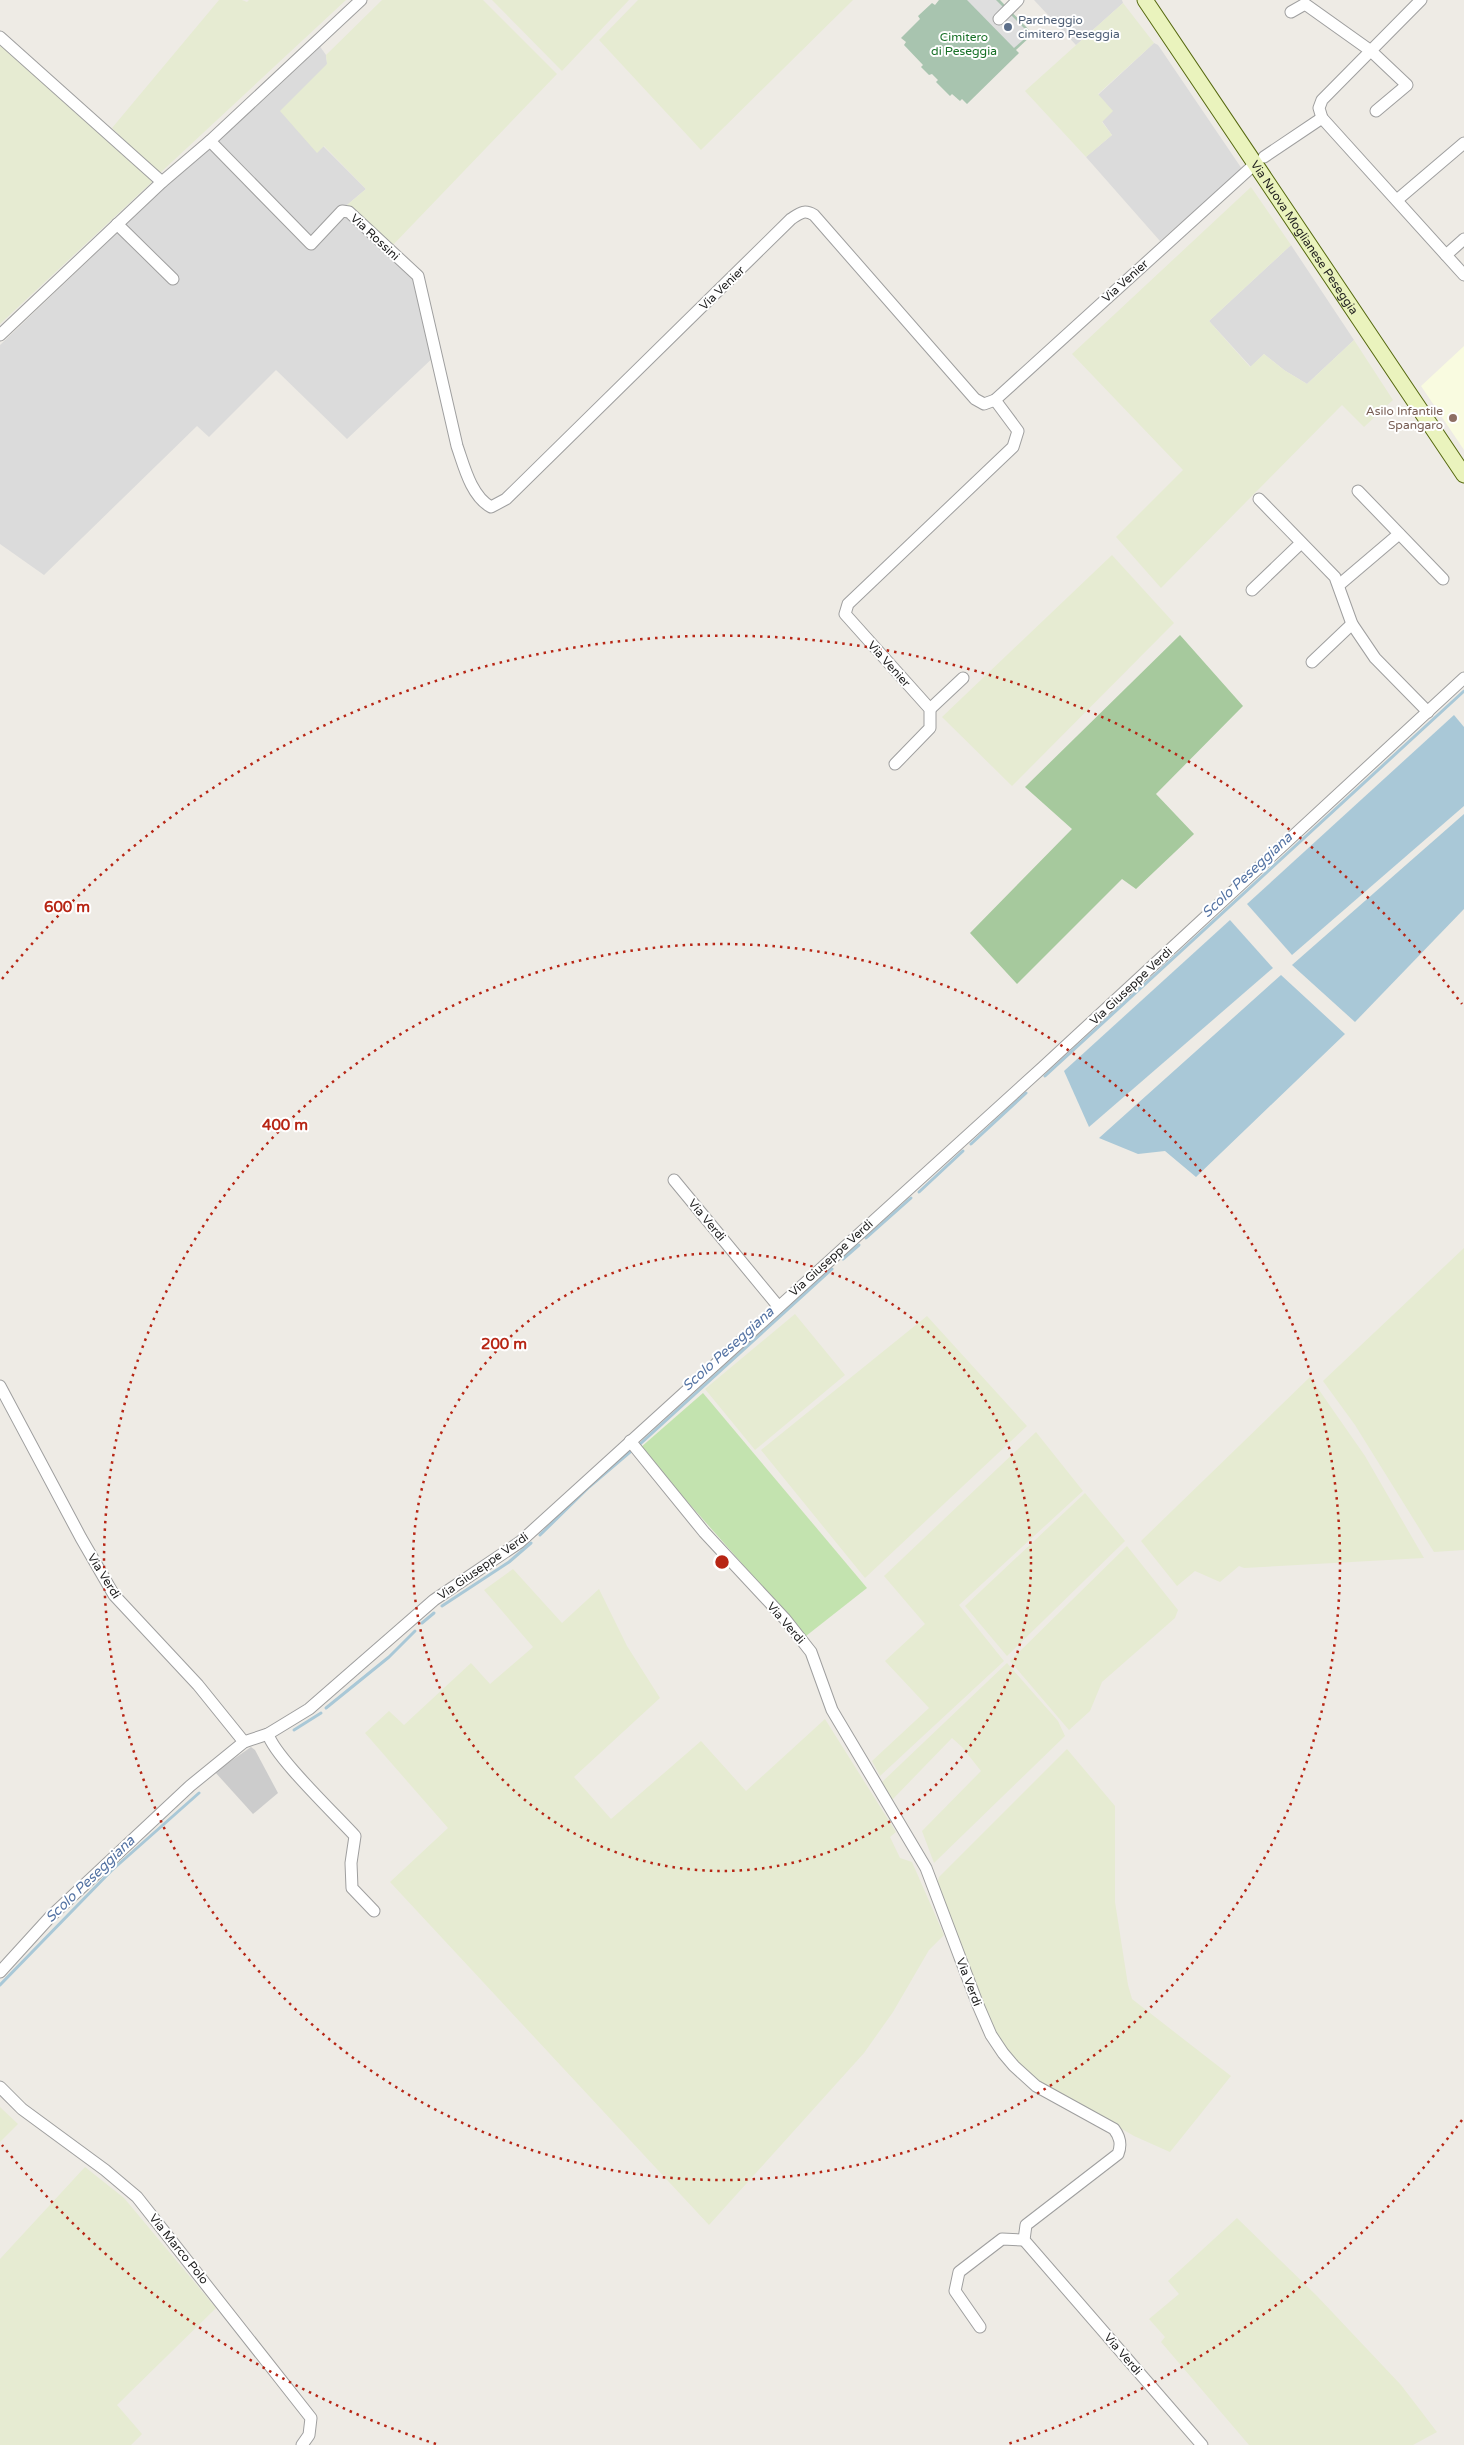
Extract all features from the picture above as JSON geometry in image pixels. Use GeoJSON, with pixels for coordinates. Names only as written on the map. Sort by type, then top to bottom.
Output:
{"type":"FeatureCollection","features":[{"type":"Feature","properties":{"kind":"main road","name":"Via Nuova Moglianese Peseggia"},"geometry":{"type":"LineString","coordinates":[[1145,0],[1260,160],[1464,475]]}},
{"type":"Feature","properties":{"kind":"street"},"geometry":{"type":"LineString","coordinates":[[0,335],[162,182],[210,141],[361,0]]}},
{"type":"Feature","properties":{"kind":"street"},"geometry":{"type":"LineString","coordinates":[[999,19],[1018,0]]}},
{"type":"Feature","properties":{"kind":"street"},"geometry":{"type":"LineString","coordinates":[[1421,0],[1322,100],[1319,108],[1322,118],[1464,275]]}},
{"type":"Feature","properties":{"kind":"street"},"geometry":{"type":"LineString","coordinates":[[1291,12],[1305,4],[1371,50],[1407,85],[1376,111]]}},
{"type":"Feature","properties":{"kind":"street"},"geometry":{"type":"LineString","coordinates":[[0,37],[162,182]]}},
{"type":"Feature","properties":{"kind":"street","name":"Via Venier"},"geometry":{"type":"LineString","coordinates":[[457,446],[466,473],[482,502],[491,507],[506,498],[791,219],[802,212],[808,211],[814,215],[975,399],[984,404],[995,400],[1260,160],[1322,118]]}},
{"type":"Feature","properties":{"kind":"street","name":"Via Rossini"},"geometry":{"type":"LineString","coordinates":[[210,141],[311,244],[342,211],[349,212],[418,276],[457,446]]}},
{"type":"Feature","properties":{"kind":"street"},"geometry":{"type":"LineString","coordinates":[[1396,200],[1464,143]]}},
{"type":"Feature","properties":{"kind":"street"},"geometry":{"type":"LineString","coordinates":[[117,224],[173,279]]}},
{"type":"Feature","properties":{"kind":"street"},"geometry":{"type":"LineString","coordinates":[[1446,255],[1464,239]]}},
{"type":"Feature","properties":{"kind":"street","name":"Via Venier"},"geometry":{"type":"LineString","coordinates":[[930,709],[845,614],[848,604],[1013,447],[1018,431],[995,400]]}},
{"type":"Feature","properties":{"kind":"street"},"geometry":{"type":"LineString","coordinates":[[1358,491],[1443,579]]}},
{"type":"Feature","properties":{"kind":"street"},"geometry":{"type":"LineString","coordinates":[[1259,500],[1335,577],[1352,624],[1375,658],[1428,712]]}},
{"type":"Feature","properties":{"kind":"street"},"geometry":{"type":"LineString","coordinates":[[1339,585],[1399,534]]}},
{"type":"Feature","properties":{"kind":"street"},"geometry":{"type":"LineString","coordinates":[[1252,590],[1301,542]]}},
{"type":"Feature","properties":{"kind":"street"},"geometry":{"type":"LineString","coordinates":[[1312,662],[1352,624]]}},
{"type":"Feature","properties":{"kind":"street"},"geometry":{"type":"LineString","coordinates":[[895,764],[930,728],[930,709],[963,678]]}},
{"type":"Feature","properties":{"kind":"street","name":"Via Giuseppe Verdi"},"geometry":{"type":"LineString","coordinates":[[0,1972],[51,1916],[190,1786],[244,1742],[268,1734],[309,1709],[434,1600],[520,1542],[1050,1061],[1464,678]]}},
{"type":"Feature","properties":{"kind":"street","name":"Via Verdi"},"geometry":{"type":"LineString","coordinates":[[674,1180],[778,1306]]}},
{"type":"Feature","properties":{"kind":"street","name":"Via Verdi"},"geometry":{"type":"LineString","coordinates":[[0,1386],[81,1538],[114,1595],[198,1685],[244,1742]]}},
{"type":"Feature","properties":{"kind":"street","name":"Via Verdi"},"geometry":{"type":"LineString","coordinates":[[630,1441],[704,1532],[785,1619],[811,1652],[832,1710],[926,1868],[978,2005],[991,2035],[1003,2053],[1036,2086],[1114,2129],[1118,2135],[1121,2146],[1118,2154],[1026,2225],[1024,2240],[1202,2445]]}},
{"type":"Feature","properties":{"kind":"street"},"geometry":{"type":"LineString","coordinates":[[268,1734],[270,1741],[294,1770],[355,1836],[351,1863],[352,1888],[374,1912]]}},
{"type":"Feature","properties":{"kind":"street","name":"Via Marco Polo"},"geometry":{"type":"LineString","coordinates":[[0,2087],[22,2109],[112,2175],[137,2197],[164,2229],[311,2418],[309,2435],[302,2445]]}},
{"type":"Feature","properties":{"kind":"street"},"geometry":{"type":"LineString","coordinates":[[980,2327],[955,2291],[959,2272],[1002,2239],[1024,2240]]}},
{"type":"Feature","properties":{"kind":"shaded area"},"geometry":{"type":"Polygon","coordinates":[[[219,0],[242,0],[247,2],[249,0],[346,0],[159,174],[112,128],[219,0]]]}},
{"type":"Feature","properties":{"kind":"shaded area"},"geometry":{"type":"Polygon","coordinates":[[[382,0],[483,0],[557,74],[392,246],[347,205],[366,189],[324,146],[317,153],[280,111],[327,64],[326,55],[382,0]]]}},
{"type":"Feature","properties":{"kind":"shaded area"},"geometry":{"type":"Polygon","coordinates":[[[492,0],[629,0],[562,71],[492,0]]]}},
{"type":"Feature","properties":{"kind":"shaded area"},"geometry":{"type":"Polygon","coordinates":[[[638,0],[853,0],[701,150],[599,40],[638,0]]]}},
{"type":"Feature","properties":{"kind":"shaded area","name":"Parcheggio cimitero Peseggia"},"geometry":{"type":"Polygon","coordinates":[[[967,0],[996,0],[1030,34],[1014,48],[967,0]]]}},
{"type":"Feature","properties":{"kind":"shaded area"},"geometry":{"type":"Polygon","coordinates":[[[1034,0],[1122,0],[1123,3],[1076,45],[1034,0]]]}},
{"type":"Feature","properties":{"kind":"shaded area"},"geometry":{"type":"Polygon","coordinates":[[[1123,3],[1154,43],[1098,94],[1113,111],[1102,122],[1112,135],[1086,157],[1025,91],[1123,3]]]}},
{"type":"Feature","properties":{"kind":"shaded area"},"geometry":{"type":"Polygon","coordinates":[[[0,43],[153,181],[0,324],[0,43]]]}},
{"type":"Feature","properties":{"kind":"shaded area"},"geometry":{"type":"Polygon","coordinates":[[[1154,43],[1158,45],[1242,169],[1160,241],[1086,157],[1112,135],[1102,121],[1098,95],[1154,43]]]}},
{"type":"Feature","properties":{"kind":"shaded area"},"geometry":{"type":"Polygon","coordinates":[[[319,45],[326,55],[327,63],[316,152],[323,146],[366,189],[347,205],[414,268],[438,353],[347,439],[276,370],[209,437],[197,426],[44,575],[0,544],[0,345],[252,104],[319,45]]]}},
{"type":"Feature","properties":{"kind":"shaded area"},"geometry":{"type":"Polygon","coordinates":[[[1251,187],[1291,245],[1209,321],[1250,367],[1264,354],[1284,370],[1307,384],[1354,340],[1393,400],[1364,427],[1342,405],[1161,588],[1116,537],[1183,470],[1072,354],[1251,187]]]}},
{"type":"Feature","properties":{"kind":"shaded area"},"geometry":{"type":"Polygon","coordinates":[[[1291,245],[1354,340],[1307,384],[1284,370],[1264,354],[1251,367],[1209,321],[1291,245]]]}},
{"type":"Feature","properties":{"kind":"shaded area","name":"Asilo Infantile Spangaro"},"geometry":{"type":"Polygon","coordinates":[[[1464,346],[1464,450],[1421,386],[1464,346]]]}},
{"type":"Feature","properties":{"kind":"shaded area"},"geometry":{"type":"Polygon","coordinates":[[[1112,555],[1174,623],[1012,786],[942,717],[1112,555]]]}},
{"type":"Feature","properties":{"kind":"shaded area"},"geometry":{"type":"Polygon","coordinates":[[[1464,1248],[1464,1550],[1434,1552],[1355,1425],[1323,1381],[1464,1248]]]}},
{"type":"Feature","properties":{"kind":"shaded area"},"geometry":{"type":"Polygon","coordinates":[[[795,1314],[845,1375],[755,1450],[705,1389],[795,1314]]]}},
{"type":"Feature","properties":{"kind":"shaded area"},"geometry":{"type":"Polygon","coordinates":[[[927,1316],[1027,1426],[865,1578],[761,1450],[927,1316]]]}},
{"type":"Feature","properties":{"kind":"shaded area"},"geometry":{"type":"Polygon","coordinates":[[[1310,1377],[1365,1456],[1424,1558],[1244,1568],[1239,1566],[1220,1582],[1195,1571],[1177,1586],[1141,1541],[1310,1377]]]}},
{"type":"Feature","properties":{"kind":"shaded area"},"geometry":{"type":"Polygon","coordinates":[[[1036,1432],[1083,1491],[959,1605],[1004,1661],[880,1776],[872,1761],[929,1708],[885,1661],[925,1624],[884,1576],[1036,1432]]]}},
{"type":"Feature","properties":{"kind":"shaded area"},"geometry":{"type":"Polygon","coordinates":[[[1085,1493],[1125,1541],[1007,1656],[965,1606],[1085,1493]]]}},
{"type":"Feature","properties":{"kind":"shaded area"},"geometry":{"type":"Polygon","coordinates":[[[1127,1546],[1178,1610],[1175,1618],[1102,1682],[1090,1711],[1069,1730],[1010,1661],[1127,1546]]]}},
{"type":"Feature","properties":{"kind":"shaded area"},"geometry":{"type":"Polygon","coordinates":[[[513,1569],[562,1623],[599,1589],[627,1646],[660,1698],[574,1777],[611,1819],[701,1741],[746,1791],[825,1719],[896,1832],[890,1837],[900,1858],[912,1862],[944,1935],[929,1950],[893,2012],[864,2053],[709,2225],[390,1882],[448,1828],[365,1733],[389,1711],[404,1725],[471,1663],[490,1684],[533,1647],[484,1590],[513,1569]]]}},
{"type":"Feature","properties":{"kind":"shaded area"},"geometry":{"type":"Polygon","coordinates":[[[1007,1663],[1058,1721],[1065,1736],[934,1863],[922,1831],[981,1771],[962,1747],[952,1738],[892,1800],[881,1783],[1007,1663]]]}},
{"type":"Feature","properties":{"kind":"shaded area"},"geometry":{"type":"Polygon","coordinates":[[[251,1747],[255,1750],[278,1793],[253,1814],[215,1772],[251,1747]]]}},
{"type":"Feature","properties":{"kind":"shaded area"},"geometry":{"type":"Polygon","coordinates":[[[1067,1749],[1115,1806],[1115,1902],[1128,1985],[1132,1999],[1231,2076],[1170,2152],[1134,2136],[1035,2079],[1012,2060],[998,2040],[936,1887],[939,1877],[1067,1749]]]}},
{"type":"Feature","properties":{"kind":"shaded area"},"geometry":{"type":"Polygon","coordinates":[[[0,2107],[18,2124],[0,2142],[0,2107]]]}},
{"type":"Feature","properties":{"kind":"shaded area"},"geometry":{"type":"Polygon","coordinates":[[[85,2167],[124,2198],[216,2308],[117,2405],[142,2434],[131,2445],[0,2445],[0,2259],[85,2167]]]}},
{"type":"Feature","properties":{"kind":"shaded area"},"geometry":{"type":"Polygon","coordinates":[[[1237,2218],[1317,2296],[1401,2385],[1437,2432],[1413,2445],[1249,2445],[1161,2342],[1165,2337],[1149,2319],[1179,2294],[1168,2281],[1237,2218]]]}},
{"type":"Feature","properties":{"kind":"green space","name":"Cimitero di Peseggia"},"geometry":{"type":"Polygon","coordinates":[[[939,0],[1000,0],[1033,34],[1016,50],[1019,53],[967,104],[952,94],[950,96],[936,82],[938,80],[932,74],[929,75],[921,67],[923,65],[904,45],[906,42],[901,38],[920,19],[918,16],[932,3],[935,5],[939,0]]]}},
{"type":"Feature","properties":{"kind":"green space"},"geometry":{"type":"Polygon","coordinates":[[[1180,635],[1243,706],[1156,794],[1194,834],[1136,889],[1122,879],[1017,984],[970,933],[1072,829],[1025,787],[1180,635]]]}},
{"type":"Feature","properties":{"kind":"green space"},"geometry":{"type":"Polygon","coordinates":[[[703,1393],[867,1588],[806,1636],[640,1448],[703,1393]]]}},
{"type":"Feature","properties":{"kind":"water"},"geometry":{"type":"Polygon","coordinates":[[[1454,715],[1464,727],[1464,806],[1292,955],[1247,904],[1454,715]]]}},
{"type":"Feature","properties":{"kind":"water"},"geometry":{"type":"Polygon","coordinates":[[[1464,814],[1464,909],[1355,1022],[1292,965],[1464,814]]]}},
{"type":"Feature","properties":{"kind":"water"},"geometry":{"type":"Polygon","coordinates":[[[1230,920],[1273,968],[1089,1127],[1064,1071],[1230,920]]]}},
{"type":"Feature","properties":{"kind":"water"},"geometry":{"type":"Polygon","coordinates":[[[1281,975],[1345,1034],[1196,1177],[1165,1151],[1138,1154],[1099,1138],[1281,975]]]}},
{"type":"Feature","properties":{"kind":"waterway","name":"Scolo Peseggiana"},"geometry":{"type":"LineString","coordinates":[[1045,1076],[1464,691]]}},
{"type":"Feature","properties":{"kind":"waterway","name":"Scolo Peseggiana"},"geometry":{"type":"LineString","coordinates":[[971,1144],[1026,1093]]}},
{"type":"Feature","properties":{"kind":"waterway","name":"Scolo Peseggiana"},"geometry":{"type":"LineString","coordinates":[[919,1192],[963,1151]]}},
{"type":"Feature","properties":{"kind":"waterway","name":"Scolo Peseggiana"},"geometry":{"type":"LineString","coordinates":[[866,1238],[911,1198]]}},
{"type":"Feature","properties":{"kind":"waterway","name":"Scolo Peseggiana"},"geometry":{"type":"LineString","coordinates":[[843,1259],[859,1245]]}},
{"type":"Feature","properties":{"kind":"waterway","name":"Scolo Peseggiana"},"geometry":{"type":"LineString","coordinates":[[639,1445],[832,1269]]}},
{"type":"Feature","properties":{"kind":"waterway","name":"Scolo Peseggiana"},"geometry":{"type":"LineString","coordinates":[[540,1535],[589,1487],[630,1452]]}},
{"type":"Feature","properties":{"kind":"waterway","name":"Scolo Peseggiana"},"geometry":{"type":"LineString","coordinates":[[442,1606],[509,1562],[531,1543]]}},
{"type":"Feature","properties":{"kind":"waterway","name":"Scolo Peseggiana"},"geometry":{"type":"LineString","coordinates":[[422,1623],[434,1613]]}},
{"type":"Feature","properties":{"kind":"waterway","name":"Scolo Peseggiana"},"geometry":{"type":"LineString","coordinates":[[326,1708],[389,1657],[415,1631]]}},
{"type":"Feature","properties":{"kind":"waterway","name":"Scolo Peseggiana"},"geometry":{"type":"LineString","coordinates":[[294,1730],[321,1713]]}},
{"type":"Feature","properties":{"kind":"waterway","name":"Scolo Peseggiana"},"geometry":{"type":"LineString","coordinates":[[0,1985],[111,1871],[199,1793]]}},
{"type":"Feature","properties":{"kind":"place","name":"Parcheggio cimitero Peseggia"},"geometry":{"type":"Point","coordinates":[1008,27]}},
{"type":"Feature","properties":{"kind":"place","name":"Asilo Infantile Spangaro"},"geometry":{"type":"Point","coordinates":[1453,418]}}]}
